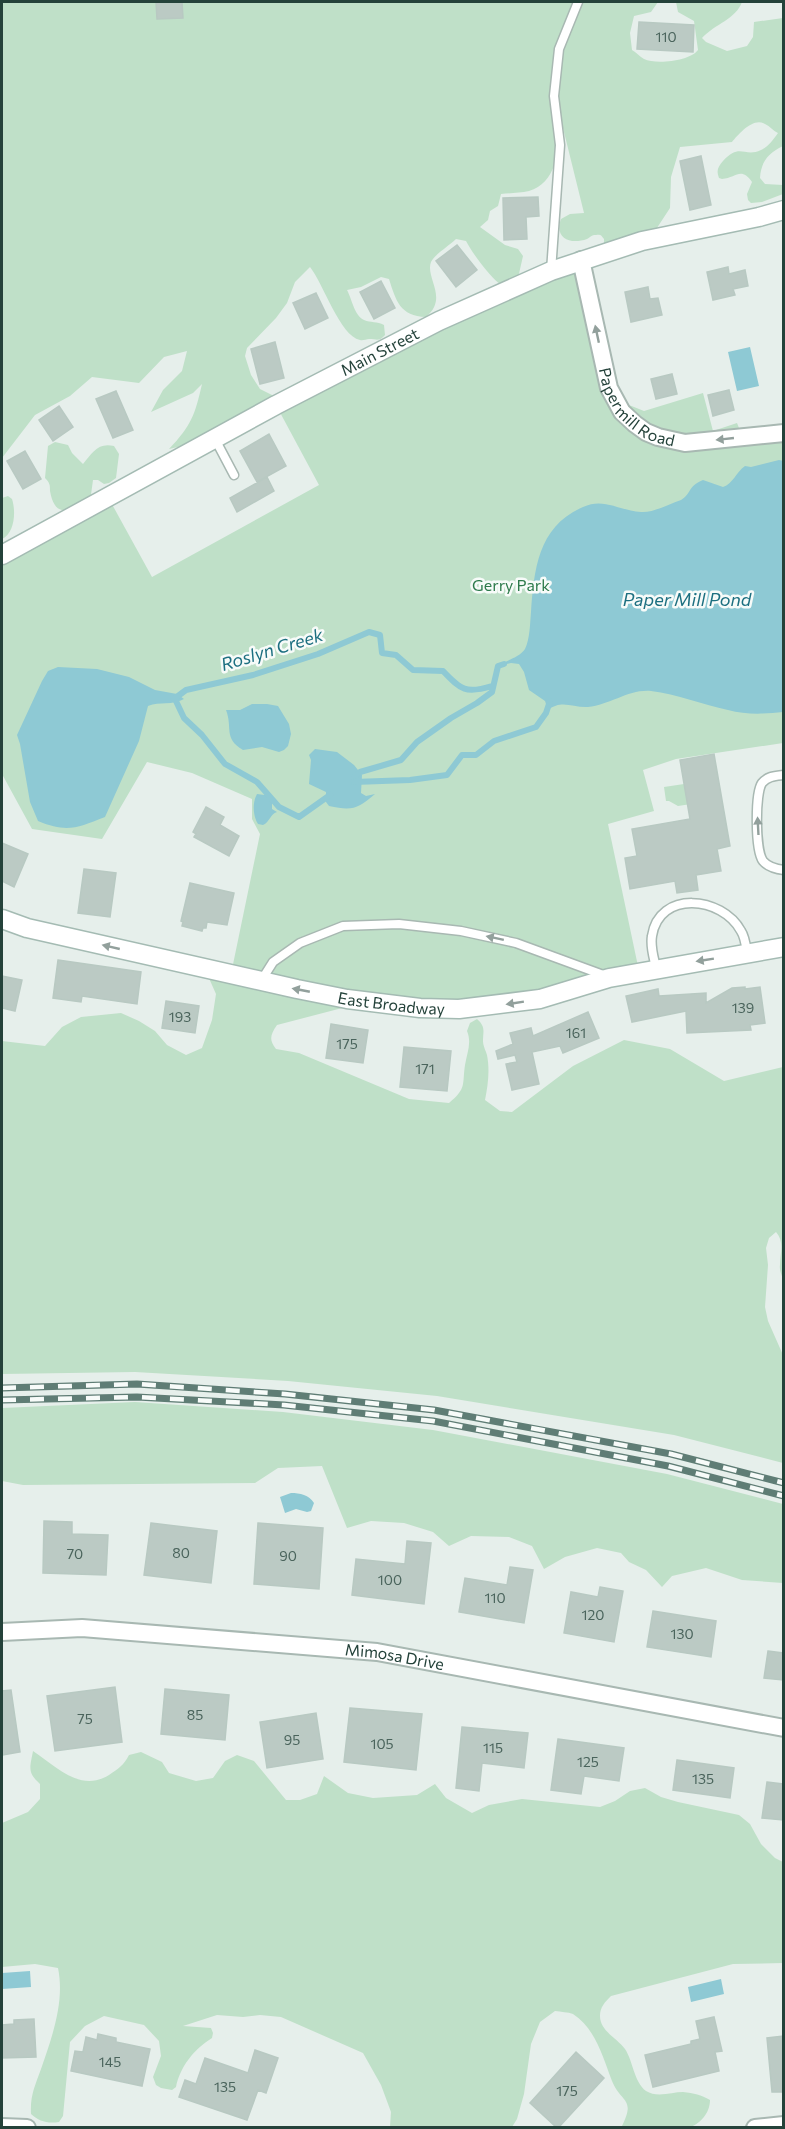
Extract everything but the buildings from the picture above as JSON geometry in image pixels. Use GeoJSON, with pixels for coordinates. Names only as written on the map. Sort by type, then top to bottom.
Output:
{"type":"FeatureCollection","features":[{"type":"Feature","properties":{"kind":"main road","name":"Main Street"},"geometry":{"type":"LineString","coordinates":[[2,555],[276,405],[439,321],[551,271],[642,242],[783,210]]}},
{"type":"Feature","properties":{"kind":"main road","name":"East Broadway"},"geometry":{"type":"LineString","coordinates":[[2,919],[27,928],[261,981],[347,999],[420,1008],[459,1009],[540,999],[609,978],[783,947]]}},
{"type":"Feature","properties":{"kind":"street","name":"Papermill Road"},"geometry":{"type":"LineString","coordinates":[[581,260],[609,388],[622,411],[635,424],[658,437],[685,443],[783,433]]}},
{"type":"Feature","properties":{"kind":"street","name":"Mimosa Drive"},"geometry":{"type":"LineString","coordinates":[[2,1632],[82,1628],[377,1652],[783,1728]]}},
{"type":"Feature","properties":{"kind":"street"},"geometry":{"type":"LineString","coordinates":[[755,2127],[783,2125]]}},
{"type":"Feature","properties":{"kind":"street"},"geometry":{"type":"LineString","coordinates":[[2,2127],[27,2127]]}},
{"type":"Feature","properties":{"kind":"lane"},"geometry":{"type":"LineString","coordinates":[[551,271],[560,145],[554,96],[559,49],[578,2]]}},
{"type":"Feature","properties":{"kind":"lane"},"geometry":{"type":"LineString","coordinates":[[214,439],[234,475]]}},
{"type":"Feature","properties":{"kind":"lane"},"geometry":{"type":"LineString","coordinates":[[783,775],[770,777],[764,781],[757,797],[759,851],[762,860],[776,869],[783,870]]}},
{"type":"Feature","properties":{"kind":"lane"},"geometry":{"type":"LineString","coordinates":[[656,968],[652,935],[659,920],[669,909],[690,902],[711,905],[733,920],[741,931],[747,953]]}},
{"type":"Feature","properties":{"kind":"lane"},"geometry":{"type":"LineString","coordinates":[[261,981],[273,962],[300,943],[343,926],[399,924],[461,931],[516,943],[565,959],[609,978]]}},
{"type":"Feature","properties":{"kind":"green space","name":"Gerry Park"},"geometry":{"type":"Polygon","coordinates":[[[2,2],[658,2],[651,12],[634,16],[630,33],[632,50],[644,59],[656,62],[688,57],[698,50],[694,21],[678,12],[676,2],[742,2],[735,13],[702,38],[727,51],[747,46],[753,37],[754,22],[783,18],[783,146],[766,159],[760,178],[765,184],[783,185],[783,194],[762,202],[751,203],[747,194],[752,182],[748,177],[738,174],[719,178],[719,167],[729,155],[738,151],[761,150],[769,145],[778,133],[760,122],[747,127],[732,142],[680,147],[671,177],[670,208],[653,234],[604,244],[604,239],[599,235],[593,235],[581,241],[569,240],[560,231],[561,219],[570,214],[584,213],[563,128],[554,166],[545,181],[529,191],[501,194],[498,206],[490,211],[488,220],[480,227],[505,245],[518,249],[523,256],[518,278],[503,286],[483,266],[466,241],[456,239],[431,262],[436,303],[426,317],[410,314],[400,306],[389,279],[381,277],[361,287],[347,290],[361,318],[384,325],[385,335],[381,339],[361,340],[353,336],[339,319],[310,267],[295,282],[287,303],[247,348],[245,356],[251,375],[260,389],[280,399],[581,260],[609,387],[629,405],[644,411],[703,393],[713,431],[737,423],[739,428],[783,424],[783,743],[676,759],[643,770],[654,811],[608,824],[639,971],[540,999],[346,1007],[277,1025],[271,1037],[276,1049],[299,1053],[409,1099],[449,1103],[459,1094],[463,1086],[469,1044],[467,1031],[470,1023],[477,1019],[483,1027],[483,1043],[488,1061],[485,1100],[500,1111],[512,1112],[573,1066],[624,1040],[670,1049],[724,1081],[783,1067],[783,1280],[780,1271],[781,1244],[776,1232],[769,1238],[766,1248],[768,1265],[765,1307],[768,1321],[783,1355],[783,1463],[674,1435],[437,1396],[288,1381],[135,1372],[2,1374],[2,1041],[45,1046],[62,1027],[81,1017],[121,1013],[155,1031],[167,1045],[186,1055],[202,1048],[212,1020],[216,994],[208,976],[231,974],[260,834],[252,819],[252,799],[192,773],[147,762],[102,839],[32,829],[2,774],[2,555],[108,497],[152,577],[319,485],[276,405],[214,439],[169,449],[191,419],[202,384],[193,393],[151,412],[163,390],[182,371],[187,351],[164,357],[139,383],[92,377],[70,396],[35,415],[2,458],[2,2]]]}},
{"type":"Feature","properties":{"kind":"green space"},"geometry":{"type":"Polygon","coordinates":[[[55,442],[68,445],[72,453],[83,464],[100,447],[114,446],[119,454],[116,478],[104,484],[93,480],[90,502],[70,510],[60,509],[52,500],[49,484],[45,478],[48,446],[55,442]]]}},
{"type":"Feature","properties":{"kind":"green space"},"geometry":{"type":"Polygon","coordinates":[[[8,496],[12,499],[14,515],[10,532],[2,539],[2,498],[8,496]]]}},
{"type":"Feature","properties":{"kind":"green space"},"geometry":{"type":"Polygon","coordinates":[[[684,784],[691,804],[678,806],[666,801],[664,787],[684,784]]]}},
{"type":"Feature","properties":{"kind":"green space"},"geometry":{"type":"Polygon","coordinates":[[[135,1402],[283,1412],[433,1430],[667,1474],[783,1504],[783,1583],[742,1580],[706,1568],[672,1576],[662,1587],[646,1570],[629,1562],[621,1553],[597,1548],[565,1557],[544,1569],[532,1546],[509,1537],[471,1536],[449,1546],[433,1532],[404,1523],[371,1521],[347,1528],[322,1466],[278,1468],[255,1483],[23,1485],[2,1481],[2,1408],[135,1402]]]}},
{"type":"Feature","properties":{"kind":"green space"},"geometry":{"type":"Polygon","coordinates":[[[33,1751],[69,1775],[88,1781],[109,1775],[125,1762],[129,1755],[141,1752],[162,1762],[169,1773],[196,1781],[213,1778],[225,1761],[237,1755],[254,1761],[286,1800],[300,1800],[317,1794],[324,1776],[348,1793],[373,1798],[417,1795],[435,1784],[446,1798],[472,1813],[489,1805],[522,1799],[600,1807],[630,1791],[645,1788],[661,1797],[678,1802],[739,1815],[750,1824],[761,1844],[775,1858],[783,1862],[783,1963],[733,1964],[611,1996],[603,2005],[600,2016],[603,2026],[625,2049],[636,2077],[646,2091],[660,2094],[687,2092],[710,2100],[703,2118],[687,2128],[618,2127],[622,2126],[626,2117],[628,2110],[626,2101],[612,2081],[593,2036],[581,2020],[573,2014],[555,2011],[540,2022],[531,2044],[524,2094],[517,2119],[512,2127],[390,2127],[391,2112],[381,2085],[363,2053],[281,2017],[260,2015],[243,2017],[217,2015],[183,2026],[211,2028],[213,2033],[212,2038],[199,2047],[189,2059],[176,2087],[172,2090],[156,2085],[153,2077],[161,2056],[159,2041],[144,2025],[104,2016],[85,2026],[70,2042],[63,2116],[59,2122],[51,2123],[31,2114],[31,2101],[59,2006],[58,1968],[35,1964],[2,1967],[2,1823],[28,1812],[40,1799],[40,1784],[33,1776],[31,1769],[33,1751]]]}},
{"type":"Feature","properties":{"kind":"water"},"geometry":{"type":"Polygon","coordinates":[[[750,347],[759,386],[737,391],[728,352],[750,347]]]}},
{"type":"Feature","properties":{"kind":"water","name":"Paper Mill Pond"},"geometry":{"type":"Polygon","coordinates":[[[779,460],[784,461],[783,712],[742,713],[651,691],[635,692],[596,706],[563,704],[548,710],[545,701],[529,690],[519,664],[498,666],[519,655],[525,649],[530,631],[534,581],[541,551],[556,526],[568,515],[583,507],[598,503],[633,511],[651,511],[681,500],[694,485],[703,480],[723,487],[745,466],[751,467],[779,460]]]}},
{"type":"Feature","properties":{"kind":"water"},"geometry":{"type":"Polygon","coordinates":[[[58,667],[97,669],[129,677],[155,690],[177,694],[184,699],[148,706],[139,741],[105,817],[72,828],[57,827],[38,821],[30,802],[17,735],[48,671],[58,667]]]}},
{"type":"Feature","properties":{"kind":"water"},"geometry":{"type":"Polygon","coordinates":[[[252,704],[278,706],[289,724],[291,734],[288,746],[284,750],[279,752],[262,747],[243,750],[233,741],[226,710],[240,710],[252,704]]]}},
{"type":"Feature","properties":{"kind":"water"},"geometry":{"type":"Polygon","coordinates":[[[315,749],[337,752],[354,765],[362,775],[361,793],[366,796],[375,794],[354,808],[329,806],[326,802],[326,792],[309,784],[311,760],[309,755],[315,749]]]}},
{"type":"Feature","properties":{"kind":"water"},"geometry":{"type":"Polygon","coordinates":[[[257,794],[272,796],[272,809],[277,812],[263,825],[258,824],[254,813],[254,801],[257,794]]]}},
{"type":"Feature","properties":{"kind":"water"},"geometry":{"type":"Polygon","coordinates":[[[291,1493],[310,1498],[314,1503],[311,1511],[296,1509],[285,1513],[280,1497],[291,1493]]]}},
{"type":"Feature","properties":{"kind":"water"},"geometry":{"type":"Polygon","coordinates":[[[30,1971],[31,1987],[2,1989],[2,1973],[30,1971]]]}},
{"type":"Feature","properties":{"kind":"water"},"geometry":{"type":"Polygon","coordinates":[[[721,1979],[724,1994],[691,2002],[688,1987],[721,1979]]]}},
{"type":"Feature","properties":{"kind":"waterway","name":"Roslyn Creek"},"geometry":{"type":"LineString","coordinates":[[174,699],[186,690],[253,675],[318,654],[369,632],[380,635],[382,653],[396,655],[413,670],[443,671],[464,689],[476,690],[492,686]]}},
{"type":"Feature","properties":{"kind":"waterway","name":"Roslyn Creek"},"geometry":{"type":"LineString","coordinates":[[355,776],[360,772],[401,760],[417,742],[492,692],[498,666],[504,664]]}},
{"type":"Feature","properties":{"kind":"waterway","name":"Roslyn Creek"},"geometry":{"type":"LineString","coordinates":[[175,699],[184,718],[202,735],[225,764],[257,782],[279,807],[299,817],[330,795]]}},
{"type":"Feature","properties":{"kind":"waterway","name":"Roslyn Creek"},"geometry":{"type":"LineString","coordinates":[[354,782],[410,780],[447,775],[462,755],[476,755],[494,741],[536,727],[546,713],[550,701]]}},
{"type":"Feature","properties":{"kind":"railway"},"geometry":{"type":"LineString","coordinates":[[2,1388],[137,1384],[285,1394],[434,1410],[671,1454],[784,1483]]}},
{"type":"Feature","properties":{"kind":"railway"},"geometry":{"type":"LineString","coordinates":[[2,1400],[137,1397],[284,1405],[433,1421],[668,1466],[784,1496]]}}]}
